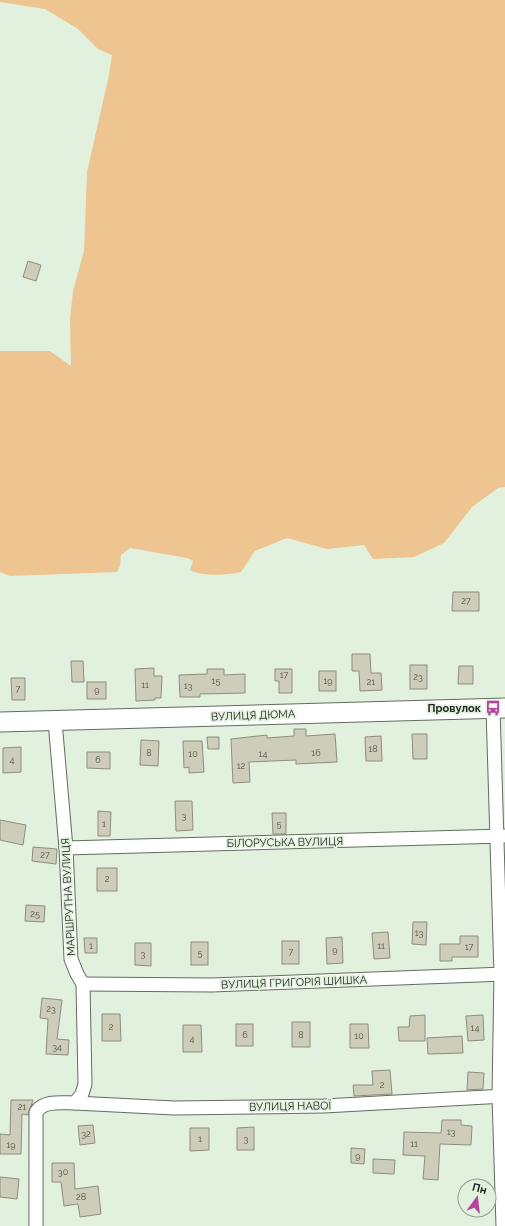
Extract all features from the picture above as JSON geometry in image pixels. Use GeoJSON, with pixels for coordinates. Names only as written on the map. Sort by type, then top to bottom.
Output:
{"type":"FeatureCollection","features":[{"type":"Feature","properties":{"kind":"street","name":"ВУЛИЦЯ ДЮМА"},"geometry":{"type":"LineString","coordinates":[[0,722],[499,708]]}},
{"type":"Feature","properties":{"kind":"street"},"geometry":{"type":"LineString","coordinates":[[499,708],[503,974],[503,1226]]}},
{"type":"Feature","properties":{"kind":"street","name":"МАРШРУТНА ВУЛИЦЯ"},"geometry":{"type":"LineString","coordinates":[[55,721],[66,848],[71,959],[83,984],[85,1084],[82,1094],[74,1103]]}},
{"type":"Feature","properties":{"kind":"street","name":"БІЛОРУСЬКА ВУЛИЦЯ"},"geometry":{"type":"LineString","coordinates":[[66,848],[501,836]]}},
{"type":"Feature","properties":{"kind":"street","name":"ВУЛИЦЯ ГРИГОРІЯ ШИШКА"},"geometry":{"type":"LineString","coordinates":[[83,984],[212,985],[503,974]]}},
{"type":"Feature","properties":{"kind":"street","name":"ВУЛИЦЯ НАВОЇ"},"geometry":{"type":"LineString","coordinates":[[74,1103],[174,1108],[308,1106],[502,1096]]}},
{"type":"Feature","properties":{"kind":"street"},"geometry":{"type":"LineString","coordinates":[[36,1226],[36,1112],[40,1106],[46,1104],[74,1103]]}},
{"type":"Feature","properties":{"kind":"shaded area"},"geometry":{"type":"Polygon","coordinates":[[[0,0],[505,0],[505,487],[498,488],[472,507],[444,543],[414,557],[373,559],[364,545],[327,549],[287,538],[255,551],[241,572],[229,574],[202,574],[190,570],[193,561],[187,558],[130,548],[121,555],[120,566],[117,572],[10,576],[0,572],[0,351],[50,351],[71,366],[70,319],[73,291],[84,251],[87,172],[109,75],[112,55],[98,49],[78,29],[45,9],[0,2],[0,0]]]}},
{"type":"Feature","properties":{"kind":"building"},"geometry":{"type":"Polygon","coordinates":[[[28,261],[41,265],[36,281],[23,277],[28,261]]]}},
{"type":"Feature","properties":{"kind":"building"},"geometry":{"type":"Polygon","coordinates":[[[453,592],[479,592],[479,611],[452,611],[453,592]]]}},
{"type":"Feature","properties":{"kind":"building"},"geometry":{"type":"Polygon","coordinates":[[[352,654],[370,654],[371,673],[381,673],[382,690],[360,691],[359,671],[352,671],[352,654]]]}},
{"type":"Feature","properties":{"kind":"building"},"geometry":{"type":"Polygon","coordinates":[[[71,661],[83,661],[84,682],[72,682],[71,661]]]}},
{"type":"Feature","properties":{"kind":"building"},"geometry":{"type":"Polygon","coordinates":[[[410,665],[427,665],[427,689],[410,689],[410,665]]]}},
{"type":"Feature","properties":{"kind":"building"},"geometry":{"type":"Polygon","coordinates":[[[459,666],[473,666],[473,684],[458,684],[459,666]]]}},
{"type":"Feature","properties":{"kind":"building"},"geometry":{"type":"Polygon","coordinates":[[[154,668],[154,676],[162,676],[161,698],[155,698],[155,700],[136,701],[135,669],[154,668]]]}},
{"type":"Feature","properties":{"kind":"building"},"geometry":{"type":"Polygon","coordinates":[[[207,669],[224,669],[224,675],[245,674],[245,693],[200,694],[200,697],[180,697],[179,675],[207,674],[207,669]]]}},
{"type":"Feature","properties":{"kind":"building"},"geometry":{"type":"Polygon","coordinates":[[[275,669],[292,669],[292,693],[279,693],[279,681],[275,681],[275,669]]]}},
{"type":"Feature","properties":{"kind":"building"},"geometry":{"type":"Polygon","coordinates":[[[319,671],[336,671],[336,691],[319,691],[319,671]]]}},
{"type":"Feature","properties":{"kind":"building"},"geometry":{"type":"Polygon","coordinates":[[[11,678],[25,678],[25,700],[12,700],[11,678]]]}},
{"type":"Feature","properties":{"kind":"building"},"geometry":{"type":"Polygon","coordinates":[[[87,682],[106,682],[106,699],[87,699],[87,682]]]}},
{"type":"Feature","properties":{"kind":"building"},"geometry":{"type":"Polygon","coordinates":[[[294,729],[306,729],[306,736],[335,734],[337,762],[296,764],[296,760],[249,762],[250,782],[233,783],[231,739],[267,735],[267,738],[294,736],[294,729]]]}},
{"type":"Feature","properties":{"kind":"building"},"geometry":{"type":"Polygon","coordinates":[[[412,734],[427,734],[427,759],[413,759],[412,734]]]}},
{"type":"Feature","properties":{"kind":"building"},"geometry":{"type":"Polygon","coordinates":[[[381,736],[382,761],[366,761],[365,737],[381,736]]]}},
{"type":"Feature","properties":{"kind":"building"},"geometry":{"type":"Polygon","coordinates":[[[207,737],[219,737],[219,749],[208,749],[207,737]]]}},
{"type":"Feature","properties":{"kind":"building"},"geometry":{"type":"Polygon","coordinates":[[[141,740],[159,741],[158,766],[140,765],[141,740]]]}},
{"type":"Feature","properties":{"kind":"building"},"geometry":{"type":"Polygon","coordinates":[[[183,741],[202,741],[204,772],[189,773],[189,767],[184,768],[183,741]]]}},
{"type":"Feature","properties":{"kind":"building"},"geometry":{"type":"Polygon","coordinates":[[[21,747],[21,772],[3,773],[3,748],[21,747]]]}},
{"type":"Feature","properties":{"kind":"building"},"geometry":{"type":"Polygon","coordinates":[[[87,752],[110,752],[110,769],[87,768],[87,752]]]}},
{"type":"Feature","properties":{"kind":"building"},"geometry":{"type":"Polygon","coordinates":[[[175,801],[192,801],[193,830],[176,831],[175,801]]]}},
{"type":"Feature","properties":{"kind":"building"},"geometry":{"type":"Polygon","coordinates":[[[98,811],[111,812],[110,836],[98,836],[98,811]]]}},
{"type":"Feature","properties":{"kind":"building"},"geometry":{"type":"Polygon","coordinates":[[[272,813],[286,813],[286,834],[273,834],[272,813]]]}},
{"type":"Feature","properties":{"kind":"building"},"geometry":{"type":"Polygon","coordinates":[[[0,820],[26,825],[23,845],[0,840],[0,820]]]}},
{"type":"Feature","properties":{"kind":"building"},"geometry":{"type":"Polygon","coordinates":[[[33,847],[57,849],[56,864],[32,861],[33,847]]]}},
{"type":"Feature","properties":{"kind":"building"},"geometry":{"type":"Polygon","coordinates":[[[97,868],[117,868],[117,891],[97,891],[97,868]]]}},
{"type":"Feature","properties":{"kind":"building"},"geometry":{"type":"Polygon","coordinates":[[[26,905],[45,906],[44,922],[25,921],[26,905]]]}},
{"type":"Feature","properties":{"kind":"building"},"geometry":{"type":"Polygon","coordinates":[[[413,922],[427,922],[426,945],[412,944],[413,922]]]}},
{"type":"Feature","properties":{"kind":"building"},"geometry":{"type":"Polygon","coordinates":[[[388,932],[390,958],[374,959],[372,933],[388,932]]]}},
{"type":"Feature","properties":{"kind":"building"},"geometry":{"type":"Polygon","coordinates":[[[460,936],[478,936],[478,957],[452,957],[452,961],[440,961],[440,944],[460,944],[460,936]]]}},
{"type":"Feature","properties":{"kind":"building"},"geometry":{"type":"Polygon","coordinates":[[[342,937],[343,963],[327,964],[326,938],[342,937]]]}},
{"type":"Feature","properties":{"kind":"building"},"geometry":{"type":"Polygon","coordinates":[[[84,938],[97,938],[97,953],[85,953],[84,938]]]}},
{"type":"Feature","properties":{"kind":"building"},"geometry":{"type":"Polygon","coordinates":[[[282,941],[299,941],[299,964],[282,964],[282,941]]]}},
{"type":"Feature","properties":{"kind":"building"},"geometry":{"type":"Polygon","coordinates":[[[191,942],[208,942],[208,965],[191,965],[191,942]]]}},
{"type":"Feature","properties":{"kind":"building"},"geometry":{"type":"Polygon","coordinates":[[[135,943],[151,943],[151,966],[135,965],[135,943]]]}},
{"type":"Feature","properties":{"kind":"building"},"geometry":{"type":"Polygon","coordinates":[[[42,998],[62,1000],[57,1039],[69,1040],[68,1055],[46,1054],[48,1019],[40,1018],[42,998]]]}},
{"type":"Feature","properties":{"kind":"building"},"geometry":{"type":"Polygon","coordinates":[[[102,1014],[120,1014],[121,1041],[102,1041],[102,1014]]]}},
{"type":"Feature","properties":{"kind":"building"},"geometry":{"type":"Polygon","coordinates":[[[425,1015],[425,1041],[399,1041],[398,1027],[409,1027],[410,1016],[425,1015]]]}},
{"type":"Feature","properties":{"kind":"building"},"geometry":{"type":"Polygon","coordinates":[[[483,1015],[484,1040],[468,1041],[466,1016],[483,1015]]]}},
{"type":"Feature","properties":{"kind":"building"},"geometry":{"type":"Polygon","coordinates":[[[292,1022],[310,1022],[310,1047],[292,1047],[292,1022]]]}},
{"type":"Feature","properties":{"kind":"building"},"geometry":{"type":"Polygon","coordinates":[[[236,1024],[253,1024],[253,1046],[236,1046],[236,1024]]]}},
{"type":"Feature","properties":{"kind":"building"},"geometry":{"type":"Polygon","coordinates":[[[350,1024],[368,1024],[369,1048],[350,1048],[350,1024]]]}},
{"type":"Feature","properties":{"kind":"building"},"geometry":{"type":"Polygon","coordinates":[[[183,1025],[201,1025],[202,1052],[183,1052],[183,1025]]]}},
{"type":"Feature","properties":{"kind":"building"},"geometry":{"type":"Polygon","coordinates":[[[462,1036],[463,1053],[428,1054],[427,1038],[462,1036]]]}},
{"type":"Feature","properties":{"kind":"building"},"geometry":{"type":"Polygon","coordinates":[[[390,1070],[392,1094],[354,1096],[353,1085],[373,1085],[372,1071],[390,1070]]]}},
{"type":"Feature","properties":{"kind":"building"},"geometry":{"type":"Polygon","coordinates":[[[468,1072],[484,1073],[483,1089],[467,1090],[468,1072]]]}},
{"type":"Feature","properties":{"kind":"building"},"geometry":{"type":"Polygon","coordinates":[[[11,1100],[33,1100],[28,1115],[22,1114],[21,1154],[0,1154],[0,1134],[10,1135],[11,1100]]]}},
{"type":"Feature","properties":{"kind":"building"},"geometry":{"type":"Polygon","coordinates":[[[442,1120],[461,1120],[461,1125],[472,1126],[471,1145],[440,1144],[438,1180],[423,1179],[425,1156],[403,1155],[404,1132],[441,1133],[442,1120]]]}},
{"type":"Feature","properties":{"kind":"building"},"geometry":{"type":"Polygon","coordinates":[[[93,1125],[95,1143],[80,1145],[78,1126],[93,1125]]]}},
{"type":"Feature","properties":{"kind":"building"},"geometry":{"type":"Polygon","coordinates":[[[254,1127],[254,1150],[237,1150],[237,1128],[254,1127]]]}},
{"type":"Feature","properties":{"kind":"building"},"geometry":{"type":"Polygon","coordinates":[[[190,1128],[209,1128],[209,1150],[190,1151],[190,1128]]]}},
{"type":"Feature","properties":{"kind":"building"},"geometry":{"type":"Polygon","coordinates":[[[351,1148],[365,1149],[364,1164],[351,1163],[351,1148]]]}},
{"type":"Feature","properties":{"kind":"building"},"geometry":{"type":"Polygon","coordinates":[[[373,1159],[395,1160],[394,1174],[373,1173],[373,1159]]]}},
{"type":"Feature","properties":{"kind":"building"},"geometry":{"type":"Polygon","coordinates":[[[52,1163],[74,1163],[75,1189],[98,1186],[101,1214],[80,1217],[78,1204],[64,1206],[61,1182],[52,1182],[52,1163]]]}},
{"type":"Feature","properties":{"kind":"building"},"geometry":{"type":"Polygon","coordinates":[[[0,1177],[19,1179],[17,1199],[0,1197],[0,1177]]]}},
{"type":"Feature","properties":{"kind":"place","name":"Провулок"},"geometry":{"type":"Point","coordinates":[493,708]}}]}
